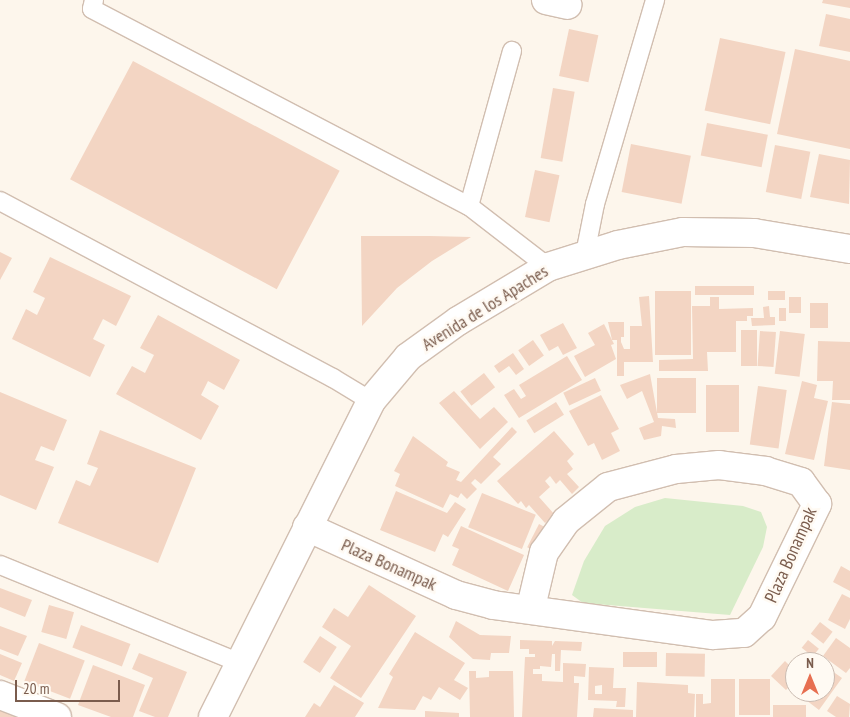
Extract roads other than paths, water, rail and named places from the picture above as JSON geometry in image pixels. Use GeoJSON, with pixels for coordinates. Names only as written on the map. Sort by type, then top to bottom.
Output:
{"type":"FeatureCollection","features":[{"type":"Feature","properties":{"kind":"street","name":"Avenida de los Apaches"},"geometry":{"type":"LineString","coordinates":[[213,717],[371,401],[408,357],[458,321],[548,267],[585,254],[683,232],[754,233],[850,248]]}},
{"type":"Feature","properties":{"kind":"street","name":"Plaza Bonampak"},"geometry":{"type":"LineString","coordinates":[[307,527],[456,595],[493,604],[531,607],[713,635],[744,633],[762,617],[817,504],[801,482],[766,471],[719,465],[676,469],[608,487],[566,521],[544,552],[531,607]]}},
{"type":"Feature","properties":{"kind":"street"},"geometry":{"type":"LineString","coordinates":[[0,695],[56,717]]}},
{"type":"Feature","properties":{"kind":"lane"},"geometry":{"type":"LineString","coordinates":[[94,0],[92,9],[469,206],[548,267]]}},
{"type":"Feature","properties":{"kind":"lane"},"geometry":{"type":"LineString","coordinates":[[585,254],[595,204],[655,0]]}},
{"type":"Feature","properties":{"kind":"lane"},"geometry":{"type":"LineString","coordinates":[[469,206],[512,51]]}},
{"type":"Feature","properties":{"kind":"lane"},"geometry":{"type":"LineString","coordinates":[[0,201],[333,378],[371,401]]}},
{"type":"Feature","properties":{"kind":"lane"},"geometry":{"type":"LineString","coordinates":[[0,565],[240,663]]}}]}
